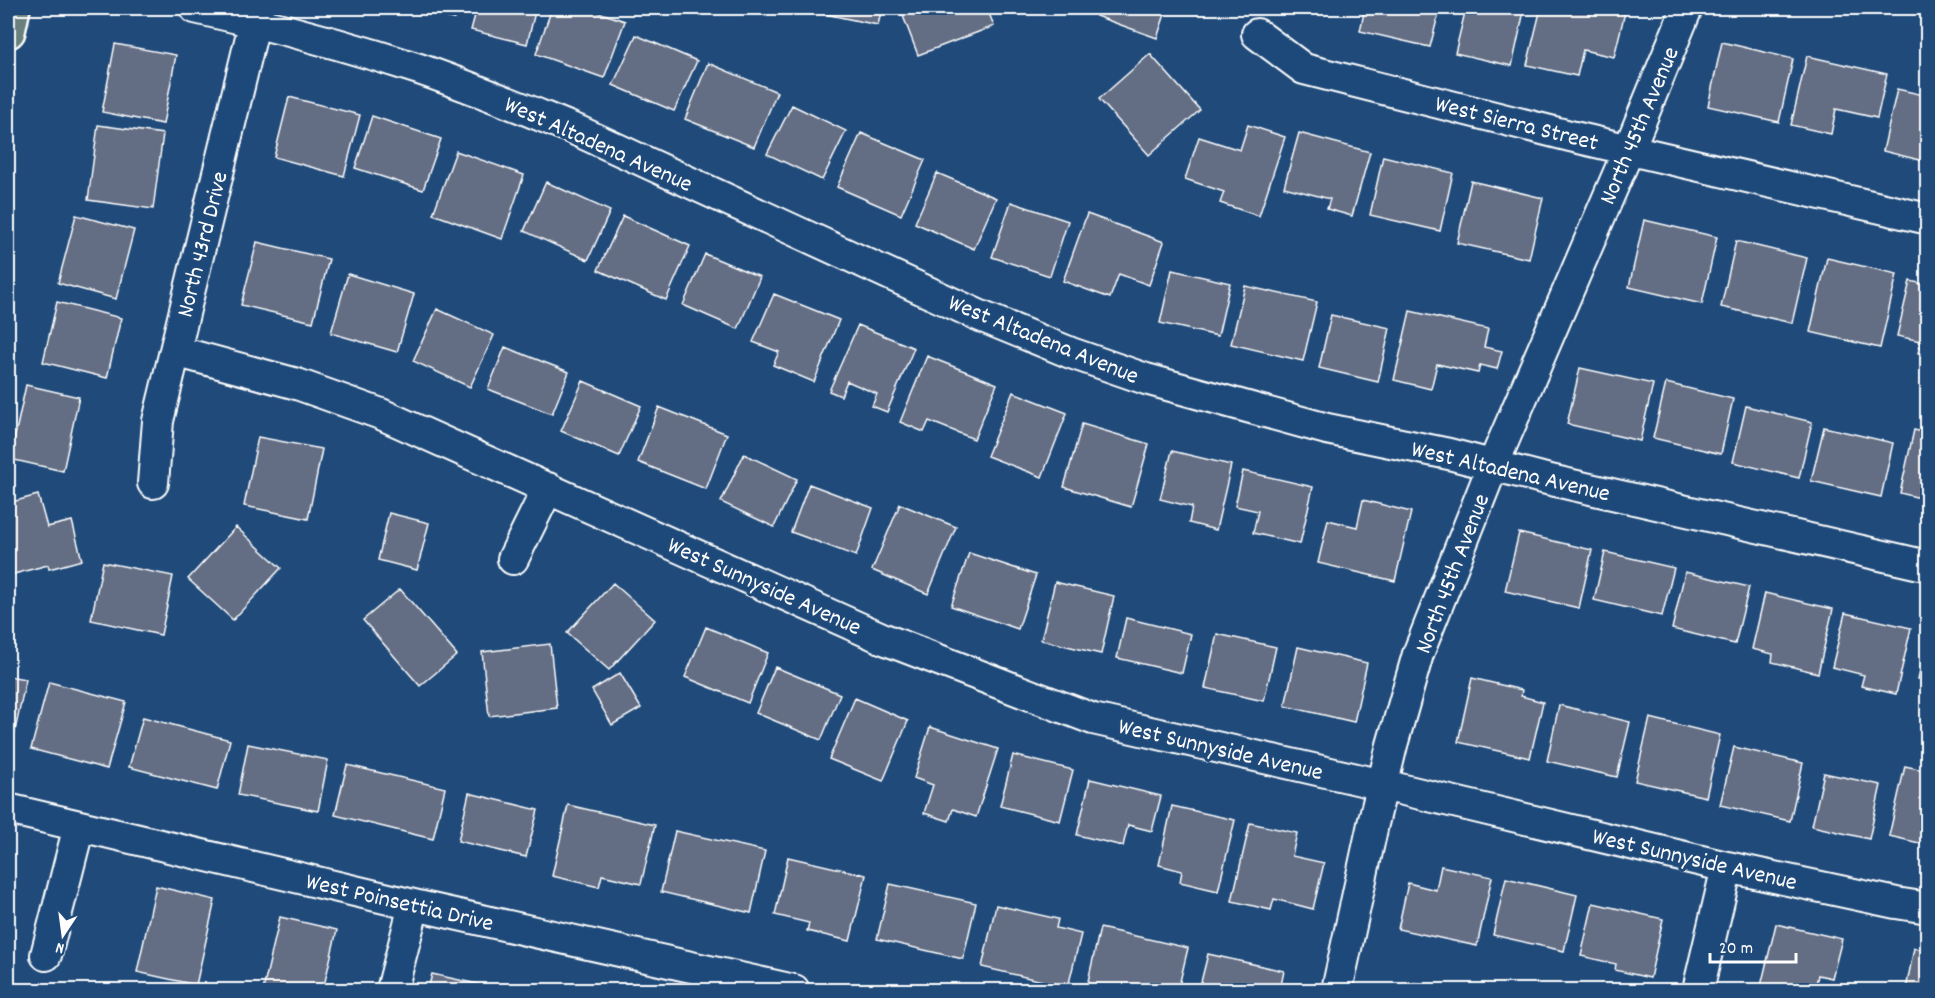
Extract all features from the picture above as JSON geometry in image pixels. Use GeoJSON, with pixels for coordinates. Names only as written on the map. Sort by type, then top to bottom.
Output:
{"type":"FeatureCollection","features":[{"type":"Feature","properties":{"kind":"main road"},"geometry":{"type":"LineString","coordinates":[[8,32],[13,8]]}},
{"type":"Feature","properties":{"kind":"street","name":"West Altadena Avenue"},"geometry":{"type":"LineString","coordinates":[[195,8],[256,15],[510,103],[576,130],[978,315],[1071,353],[1146,379],[1305,424],[1493,465],[1928,566]]}},
{"type":"Feature","properties":{"kind":"street","name":"North 45th Avenue"},"geometry":{"type":"LineString","coordinates":[[1337,990],[1383,785],[1418,654],[1493,465],[1629,150],[1687,8]]}},
{"type":"Feature","properties":{"kind":"street","name":"North 43rd Drive"},"geometry":{"type":"LineString","coordinates":[[153,483],[158,421],[256,15]]}},
{"type":"Feature","properties":{"kind":"street","name":"West Sierra Street"},"geometry":{"type":"LineString","coordinates":[[1257,34],[1304,69],[1570,136],[1928,219]]}},
{"type":"Feature","properties":{"kind":"street","name":"West Sunnyside Avenue"},"geometry":{"type":"LineString","coordinates":[[175,351],[297,384],[381,414],[884,639],[1093,719],[1727,867],[1928,908]]}},
{"type":"Feature","properties":{"kind":"street"},"geometry":{"type":"LineString","coordinates":[[513,559],[548,488]]}},
{"type":"Feature","properties":{"kind":"street","name":"West Poinsettia Drive"},"geometry":{"type":"LineString","coordinates":[[8,809],[414,905],[794,990]]}},
{"type":"Feature","properties":{"kind":"street"},"geometry":{"type":"LineString","coordinates":[[46,955],[79,826]]}},
{"type":"Feature","properties":{"kind":"street"},"geometry":{"type":"LineString","coordinates":[[1698,990],[1727,867]]}},
{"type":"Feature","properties":{"kind":"street"},"geometry":{"type":"LineString","coordinates":[[392,990],[414,905]]}},
{"type":"Feature","properties":{"kind":"building"},"geometry":{"type":"Polygon","coordinates":[[[406,8],[457,8],[454,19],[406,8]]]}},
{"type":"Feature","properties":{"kind":"building"},"geometry":{"type":"Polygon","coordinates":[[[477,8],[536,8],[527,44],[471,30],[477,8]]]}},
{"type":"Feature","properties":{"kind":"building"},"geometry":{"type":"Polygon","coordinates":[[[552,8],[586,8],[625,21],[604,78],[536,54],[552,8]]]}},
{"type":"Feature","properties":{"kind":"building"},"geometry":{"type":"Polygon","coordinates":[[[807,8],[882,8],[878,25],[806,10],[807,8]]]}},
{"type":"Feature","properties":{"kind":"building"},"geometry":{"type":"Polygon","coordinates":[[[900,8],[987,8],[994,26],[918,55],[900,8]]]}},
{"type":"Feature","properties":{"kind":"building"},"geometry":{"type":"Polygon","coordinates":[[[1099,8],[1167,8],[1157,38],[1096,16],[1099,8]]]}},
{"type":"Feature","properties":{"kind":"building"},"geometry":{"type":"Polygon","coordinates":[[[1365,8],[1440,8],[1430,47],[1360,31],[1365,8]]]}},
{"type":"Feature","properties":{"kind":"building"},"geometry":{"type":"Polygon","coordinates":[[[1466,8],[1510,8],[1524,11],[1512,66],[1455,53],[1466,8]]]}},
{"type":"Feature","properties":{"kind":"building"},"geometry":{"type":"Polygon","coordinates":[[[1541,8],[1626,8],[1614,57],[1583,50],[1577,76],[1527,65],[1541,8]]]}},
{"type":"Feature","properties":{"kind":"building"},"geometry":{"type":"Polygon","coordinates":[[[636,35],[697,61],[674,111],[613,85],[636,35]]]}},
{"type":"Feature","properties":{"kind":"building"},"geometry":{"type":"Polygon","coordinates":[[[1722,42],[1793,59],[1779,122],[1708,106],[1722,42]]]}},
{"type":"Feature","properties":{"kind":"building"},"geometry":{"type":"Polygon","coordinates":[[[115,44],[176,55],[163,124],[102,112],[115,44]]]}},
{"type":"Feature","properties":{"kind":"building"},"geometry":{"type":"Polygon","coordinates":[[[1150,54],[1200,110],[1149,155],[1099,99],[1150,54]]]}},
{"type":"Feature","properties":{"kind":"building"},"geometry":{"type":"Polygon","coordinates":[[[1807,56],[1887,74],[1877,118],[1836,109],[1831,134],[1791,125],[1807,56]]]}},
{"type":"Feature","properties":{"kind":"building"},"geometry":{"type":"Polygon","coordinates":[[[708,63],[777,92],[754,147],[685,119],[708,63]]]}},
{"type":"Feature","properties":{"kind":"building"},"geometry":{"type":"Polygon","coordinates":[[[1897,89],[1928,96],[1928,162],[1883,151],[1897,89]]]}},
{"type":"Feature","properties":{"kind":"building"},"geometry":{"type":"Polygon","coordinates":[[[289,97],[360,115],[344,176],[274,157],[289,97]]]}},
{"type":"Feature","properties":{"kind":"building"},"geometry":{"type":"Polygon","coordinates":[[[792,105],[846,131],[822,180],[767,154],[792,105]]]}},
{"type":"Feature","properties":{"kind":"building"},"geometry":{"type":"Polygon","coordinates":[[[372,116],[441,139],[423,190],[355,168],[372,116]]]}},
{"type":"Feature","properties":{"kind":"building"},"geometry":{"type":"Polygon","coordinates":[[[98,125],[163,134],[153,209],[88,200],[98,125]]]}},
{"type":"Feature","properties":{"kind":"building"},"geometry":{"type":"Polygon","coordinates":[[[1248,125],[1285,137],[1259,216],[1220,203],[1224,192],[1185,179],[1199,137],[1240,150],[1248,125]]]}},
{"type":"Feature","properties":{"kind":"building"},"geometry":{"type":"Polygon","coordinates":[[[861,133],[925,160],[901,215],[837,187],[861,133]]]}},
{"type":"Feature","properties":{"kind":"building"},"geometry":{"type":"Polygon","coordinates":[[[1299,133],[1370,152],[1352,216],[1327,209],[1330,199],[1284,187],[1299,133]]]}},
{"type":"Feature","properties":{"kind":"building"},"geometry":{"type":"Polygon","coordinates":[[[456,151],[524,175],[502,239],[433,214],[456,151]]]}},
{"type":"Feature","properties":{"kind":"building"},"geometry":{"type":"Polygon","coordinates":[[[1383,156],[1453,173],[1440,231],[1370,215],[1383,156]]]}},
{"type":"Feature","properties":{"kind":"building"},"geometry":{"type":"Polygon","coordinates":[[[937,173],[996,198],[974,249],[915,223],[937,173]]]}},
{"type":"Feature","properties":{"kind":"building"},"geometry":{"type":"Polygon","coordinates":[[[1471,181],[1543,198],[1529,259],[1457,243],[1471,181]]]}},
{"type":"Feature","properties":{"kind":"building"},"geometry":{"type":"Polygon","coordinates":[[[546,182],[610,211],[588,260],[524,231],[546,182]]]}},
{"type":"Feature","properties":{"kind":"building"},"geometry":{"type":"Polygon","coordinates":[[[1011,202],[1068,221],[1050,276],[992,257],[1011,202]]]}},
{"type":"Feature","properties":{"kind":"building"},"geometry":{"type":"Polygon","coordinates":[[[1087,214],[1164,242],[1149,285],[1119,274],[1110,298],[1063,281],[1087,214]]]}},
{"type":"Feature","properties":{"kind":"building"},"geometry":{"type":"Polygon","coordinates":[[[76,215],[134,230],[116,299],[58,283],[76,215]]]}},
{"type":"Feature","properties":{"kind":"building"},"geometry":{"type":"Polygon","coordinates":[[[623,216],[690,246],[666,300],[598,270],[623,216]]]}},
{"type":"Feature","properties":{"kind":"building"},"geometry":{"type":"Polygon","coordinates":[[[1644,220],[1717,237],[1702,304],[1629,287],[1644,220]]]}},
{"type":"Feature","properties":{"kind":"building"},"geometry":{"type":"Polygon","coordinates":[[[1736,241],[1807,258],[1792,323],[1721,307],[1736,241]]]}},
{"type":"Feature","properties":{"kind":"building"},"geometry":{"type":"Polygon","coordinates":[[[257,242],[329,259],[313,322],[241,305],[257,242]]]}},
{"type":"Feature","properties":{"kind":"building"},"geometry":{"type":"Polygon","coordinates":[[[705,254],[760,277],[738,329],[683,305],[705,254]]]}},
{"type":"Feature","properties":{"kind":"building"},"geometry":{"type":"Polygon","coordinates":[[[1827,258],[1897,274],[1880,348],[1810,332],[1827,258]]]}},
{"type":"Feature","properties":{"kind":"building"},"geometry":{"type":"Polygon","coordinates":[[[1172,270],[1230,283],[1218,336],[1160,323],[1172,270]]]}},
{"type":"Feature","properties":{"kind":"building"},"geometry":{"type":"Polygon","coordinates":[[[348,274],[414,294],[397,352],[331,333],[348,274]]]}},
{"type":"Feature","properties":{"kind":"building"},"geometry":{"type":"Polygon","coordinates":[[[1910,281],[1928,285],[1928,355],[1918,353],[1921,341],[1897,336],[1910,281]]]}},
{"type":"Feature","properties":{"kind":"building"},"geometry":{"type":"Polygon","coordinates":[[[1245,286],[1317,302],[1303,361],[1231,344],[1245,286]]]}},
{"type":"Feature","properties":{"kind":"building"},"geometry":{"type":"Polygon","coordinates":[[[774,294],[839,320],[814,382],[773,365],[779,352],[753,342],[774,294]]]}},
{"type":"Feature","properties":{"kind":"building"},"geometry":{"type":"Polygon","coordinates":[[[57,302],[121,318],[107,378],[43,362],[57,302]]]}},
{"type":"Feature","properties":{"kind":"building"},"geometry":{"type":"Polygon","coordinates":[[[437,309],[494,335],[470,387],[413,361],[437,309]]]}},
{"type":"Feature","properties":{"kind":"building"},"geometry":{"type":"Polygon","coordinates":[[[1410,311],[1488,329],[1484,347],[1502,351],[1497,369],[1480,365],[1478,373],[1437,364],[1431,389],[1394,380],[1410,311]]]}},
{"type":"Feature","properties":{"kind":"building"},"geometry":{"type":"Polygon","coordinates":[[[1331,315],[1390,328],[1378,382],[1319,368],[1331,315]]]}},
{"type":"Feature","properties":{"kind":"building"},"geometry":{"type":"Polygon","coordinates":[[[858,325],[914,348],[887,412],[872,406],[877,394],[847,381],[841,396],[829,391],[858,325]]]}},
{"type":"Feature","properties":{"kind":"building"},"geometry":{"type":"Polygon","coordinates":[[[505,347],[569,372],[552,414],[488,389],[505,347]]]}},
{"type":"Feature","properties":{"kind":"building"},"geometry":{"type":"Polygon","coordinates":[[[927,356],[997,384],[974,439],[929,421],[924,432],[900,422],[927,356]]]}},
{"type":"Feature","properties":{"kind":"building"},"geometry":{"type":"Polygon","coordinates":[[[1580,368],[1653,384],[1640,441],[1567,424],[1580,368]]]}},
{"type":"Feature","properties":{"kind":"building"},"geometry":{"type":"Polygon","coordinates":[[[583,381],[641,406],[619,456],[561,431],[583,381]]]}},
{"type":"Feature","properties":{"kind":"building"},"geometry":{"type":"Polygon","coordinates":[[[1666,383],[1733,399],[1721,454],[1653,438],[1666,383]]]}},
{"type":"Feature","properties":{"kind":"building"},"geometry":{"type":"Polygon","coordinates":[[[26,385],[79,397],[63,471],[10,459],[26,385]]]}},
{"type":"Feature","properties":{"kind":"building"},"geometry":{"type":"Polygon","coordinates":[[[1013,392],[1067,413],[1042,477],[987,456],[1013,392]]]}},
{"type":"Feature","properties":{"kind":"building"},"geometry":{"type":"Polygon","coordinates":[[[1746,406],[1812,422],[1799,478],[1733,462],[1746,406]]]}},
{"type":"Feature","properties":{"kind":"building"},"geometry":{"type":"Polygon","coordinates":[[[659,407],[727,434],[706,489],[638,462],[659,407]]]}},
{"type":"Feature","properties":{"kind":"building"},"geometry":{"type":"Polygon","coordinates":[[[1082,424],[1149,444],[1131,507],[1064,487],[1082,424]]]}},
{"type":"Feature","properties":{"kind":"building"},"geometry":{"type":"Polygon","coordinates":[[[1824,427],[1893,443],[1881,497],[1811,481],[1824,427]]]}},
{"type":"Feature","properties":{"kind":"building"},"geometry":{"type":"Polygon","coordinates":[[[1914,430],[1928,433],[1928,500],[1900,493],[1914,430]]]}},
{"type":"Feature","properties":{"kind":"building"},"geometry":{"type":"Polygon","coordinates":[[[258,437],[322,449],[308,519],[244,506],[258,437]]]}},
{"type":"Feature","properties":{"kind":"building"},"geometry":{"type":"Polygon","coordinates":[[[1172,451],[1231,465],[1216,530],[1189,523],[1192,507],[1160,499],[1172,451]]]}},
{"type":"Feature","properties":{"kind":"building"},"geometry":{"type":"Polygon","coordinates":[[[744,454],[797,479],[774,527],[721,502],[744,454]]]}},
{"type":"Feature","properties":{"kind":"building"},"geometry":{"type":"Polygon","coordinates":[[[1243,471],[1313,487],[1300,544],[1253,533],[1258,511],[1235,506],[1243,471]]]}},
{"type":"Feature","properties":{"kind":"building"},"geometry":{"type":"Polygon","coordinates":[[[809,484],[873,508],[856,556],[791,532],[809,484]]]}},
{"type":"Feature","properties":{"kind":"building"},"geometry":{"type":"Polygon","coordinates":[[[38,495],[47,527],[72,521],[82,560],[49,569],[48,565],[10,575],[8,503],[38,495]]]}},
{"type":"Feature","properties":{"kind":"building"},"geometry":{"type":"Polygon","coordinates":[[[1363,500],[1411,512],[1395,581],[1318,563],[1328,520],[1357,527],[1363,500]]]}},
{"type":"Feature","properties":{"kind":"building"},"geometry":{"type":"Polygon","coordinates":[[[900,504],[956,527],[928,594],[872,570],[900,504]]]}},
{"type":"Feature","properties":{"kind":"building"},"geometry":{"type":"Polygon","coordinates":[[[389,513],[429,523],[417,570],[378,560],[389,513]]]}},
{"type":"Feature","properties":{"kind":"building"},"geometry":{"type":"Polygon","coordinates":[[[236,527],[281,568],[233,620],[188,579],[236,527]]]}},
{"type":"Feature","properties":{"kind":"building"},"geometry":{"type":"Polygon","coordinates":[[[1519,533],[1592,550],[1579,608],[1505,591],[1519,533]]]}},
{"type":"Feature","properties":{"kind":"building"},"geometry":{"type":"Polygon","coordinates":[[[1605,552],[1674,568],[1662,616],[1594,600],[1605,552]]]}},
{"type":"Feature","properties":{"kind":"building"},"geometry":{"type":"Polygon","coordinates":[[[969,553],[1036,575],[1018,629],[951,606],[969,553]]]}},
{"type":"Feature","properties":{"kind":"building"},"geometry":{"type":"Polygon","coordinates":[[[103,562],[173,576],[161,635],[91,620],[103,562]]]}},
{"type":"Feature","properties":{"kind":"building"},"geometry":{"type":"Polygon","coordinates":[[[1685,572],[1749,587],[1735,644],[1672,629],[1685,572]]]}},
{"type":"Feature","properties":{"kind":"building"},"geometry":{"type":"Polygon","coordinates":[[[1055,582],[1114,596],[1101,654],[1041,640],[1055,582]]]}},
{"type":"Feature","properties":{"kind":"building"},"geometry":{"type":"Polygon","coordinates":[[[613,583],[655,620],[609,670],[567,633],[613,583]]]}},
{"type":"Feature","properties":{"kind":"building"},"geometry":{"type":"Polygon","coordinates":[[[400,589],[457,655],[420,686],[363,620],[400,589]]]}},
{"type":"Feature","properties":{"kind":"building"},"geometry":{"type":"Polygon","coordinates":[[[1765,593],[1833,609],[1818,673],[1772,662],[1773,654],[1752,649],[1765,593]]]}},
{"type":"Feature","properties":{"kind":"building"},"geometry":{"type":"Polygon","coordinates":[[[1845,613],[1911,628],[1896,694],[1861,686],[1864,675],[1832,667],[1845,613]]]}},
{"type":"Feature","properties":{"kind":"building"},"geometry":{"type":"Polygon","coordinates":[[[1126,618],[1191,634],[1182,673],[1117,658],[1126,618]]]}},
{"type":"Feature","properties":{"kind":"building"},"geometry":{"type":"Polygon","coordinates":[[[706,627],[768,653],[748,703],[685,677],[706,627]]]}},
{"type":"Feature","properties":{"kind":"building"},"geometry":{"type":"Polygon","coordinates":[[[1217,634],[1276,647],[1264,701],[1205,688],[1217,634]]]}},
{"type":"Feature","properties":{"kind":"building"},"geometry":{"type":"Polygon","coordinates":[[[1928,639],[1928,681],[1918,679],[1928,639]]]}},
{"type":"Feature","properties":{"kind":"building"},"geometry":{"type":"Polygon","coordinates":[[[550,644],[557,708],[489,716],[482,652],[550,644]]]}},
{"type":"Feature","properties":{"kind":"building"},"geometry":{"type":"Polygon","coordinates":[[[1298,647],[1367,663],[1354,722],[1285,706],[1298,647]]]}},
{"type":"Feature","properties":{"kind":"building"},"geometry":{"type":"Polygon","coordinates":[[[775,667],[840,694],[821,740],[756,713],[775,667]]]}},
{"type":"Feature","properties":{"kind":"building"},"geometry":{"type":"Polygon","coordinates":[[[620,673],[641,708],[612,725],[592,690],[620,673]]]}},
{"type":"Feature","properties":{"kind":"building"},"geometry":{"type":"Polygon","coordinates":[[[8,676],[26,679],[13,740],[8,739],[8,676]]]}},
{"type":"Feature","properties":{"kind":"building"},"geometry":{"type":"Polygon","coordinates":[[[1472,678],[1522,690],[1521,696],[1543,702],[1530,758],[1458,742],[1472,678]]]}},
{"type":"Feature","properties":{"kind":"building"},"geometry":{"type":"Polygon","coordinates":[[[49,682],[126,702],[107,769],[31,749],[49,682]]]}},
{"type":"Feature","properties":{"kind":"building"},"geometry":{"type":"Polygon","coordinates":[[[855,698],[908,721],[883,781],[829,759],[855,698]]]}},
{"type":"Feature","properties":{"kind":"building"},"geometry":{"type":"Polygon","coordinates":[[[1559,705],[1630,722],[1617,777],[1547,761],[1559,705]]]}},
{"type":"Feature","properties":{"kind":"building"},"geometry":{"type":"Polygon","coordinates":[[[143,717],[230,740],[217,790],[129,767],[143,717]]]}},
{"type":"Feature","properties":{"kind":"building"},"geometry":{"type":"Polygon","coordinates":[[[1650,718],[1720,735],[1706,797],[1635,781],[1650,718]]]}},
{"type":"Feature","properties":{"kind":"building"},"geometry":{"type":"Polygon","coordinates":[[[930,727],[998,749],[976,817],[953,809],[949,821],[924,813],[933,785],[914,778],[930,727]]]}},
{"type":"Feature","properties":{"kind":"building"},"geometry":{"type":"Polygon","coordinates":[[[248,744],[328,760],[318,811],[238,795],[248,744]]]}},
{"type":"Feature","properties":{"kind":"building"},"geometry":{"type":"Polygon","coordinates":[[[1734,747],[1803,763],[1790,821],[1720,805],[1734,747]]]}},
{"type":"Feature","properties":{"kind":"building"},"geometry":{"type":"Polygon","coordinates":[[[1013,755],[1073,770],[1060,821],[1000,806],[1013,755]]]}},
{"type":"Feature","properties":{"kind":"building"},"geometry":{"type":"Polygon","coordinates":[[[347,765],[445,788],[433,839],[335,815],[347,765]]]}},
{"type":"Feature","properties":{"kind":"building"},"geometry":{"type":"Polygon","coordinates":[[[1905,766],[1928,771],[1928,845],[1889,836],[1905,766]]]}},
{"type":"Feature","properties":{"kind":"building"},"geometry":{"type":"Polygon","coordinates":[[[1824,773],[1881,785],[1869,839],[1812,826],[1824,773]]]}},
{"type":"Feature","properties":{"kind":"building"},"geometry":{"type":"Polygon","coordinates":[[[1090,779],[1161,796],[1152,831],[1128,825],[1123,846],[1077,835],[1090,779]]]}},
{"type":"Feature","properties":{"kind":"building"},"geometry":{"type":"Polygon","coordinates":[[[469,793],[538,810],[526,857],[458,841],[469,793]]]}},
{"type":"Feature","properties":{"kind":"building"},"geometry":{"type":"Polygon","coordinates":[[[568,805],[655,825],[641,884],[602,875],[599,887],[552,876],[568,805]]]}},
{"type":"Feature","properties":{"kind":"building"},"geometry":{"type":"Polygon","coordinates":[[[1172,806],[1235,820],[1218,891],[1180,882],[1182,871],[1159,865],[1172,806]]]}},
{"type":"Feature","properties":{"kind":"building"},"geometry":{"type":"Polygon","coordinates":[[[1250,823],[1297,833],[1292,856],[1324,863],[1313,909],[1274,899],[1271,910],[1232,901],[1250,823]]]}},
{"type":"Feature","properties":{"kind":"building"},"geometry":{"type":"Polygon","coordinates":[[[675,831],[765,851],[751,913],[661,892],[675,831]]]}},
{"type":"Feature","properties":{"kind":"building"},"geometry":{"type":"Polygon","coordinates":[[[788,857],[866,875],[850,941],[807,931],[809,923],[775,915],[788,857]]]}},
{"type":"Feature","properties":{"kind":"building"},"geometry":{"type":"Polygon","coordinates":[[[1441,866],[1492,877],[1477,946],[1398,929],[1408,883],[1436,890],[1441,866]]]}},
{"type":"Feature","properties":{"kind":"building"},"geometry":{"type":"Polygon","coordinates":[[[1506,878],[1577,895],[1564,951],[1493,935],[1506,878]]]}},
{"type":"Feature","properties":{"kind":"building"},"geometry":{"type":"Polygon","coordinates":[[[890,884],[976,903],[963,959],[877,939],[890,884]]]}},
{"type":"Feature","properties":{"kind":"building"},"geometry":{"type":"Polygon","coordinates":[[[156,886],[215,900],[196,985],[137,972],[156,886]]]}},
{"type":"Feature","properties":{"kind":"building"},"geometry":{"type":"Polygon","coordinates":[[[1593,903],[1663,919],[1650,978],[1615,970],[1616,964],[1581,956],[1593,903]]]}},
{"type":"Feature","properties":{"kind":"building"},"geometry":{"type":"Polygon","coordinates":[[[996,905],[1058,919],[1056,928],[1081,934],[1068,987],[982,967],[996,905]]]}},
{"type":"Feature","properties":{"kind":"building"},"geometry":{"type":"Polygon","coordinates":[[[280,917],[337,930],[323,990],[263,990],[280,917]]]}},
{"type":"Feature","properties":{"kind":"building"},"geometry":{"type":"Polygon","coordinates":[[[1776,924],[1842,939],[1832,978],[1818,975],[1815,990],[1760,990],[1776,924]]]}},
{"type":"Feature","properties":{"kind":"building"},"geometry":{"type":"Polygon","coordinates":[[[1100,928],[1188,948],[1178,990],[1086,990],[1100,928]]]}},
{"type":"Feature","properties":{"kind":"building"},"geometry":{"type":"Polygon","coordinates":[[[1914,948],[1928,951],[1928,990],[1906,989],[1914,948]]]}},
{"type":"Feature","properties":{"kind":"building"},"geometry":{"type":"Polygon","coordinates":[[[1208,954],[1284,971],[1280,990],[1199,990],[1208,954]]]}},
{"type":"Feature","properties":{"kind":"building"},"geometry":{"type":"Polygon","coordinates":[[[432,974],[504,990],[428,990],[432,974]]]}},
{"type":"Feature","properties":{"kind":"building"},"geometry":{"type":"Polygon","coordinates":[[[1414,984],[1443,990],[1413,990],[1414,984]]]}}]}
